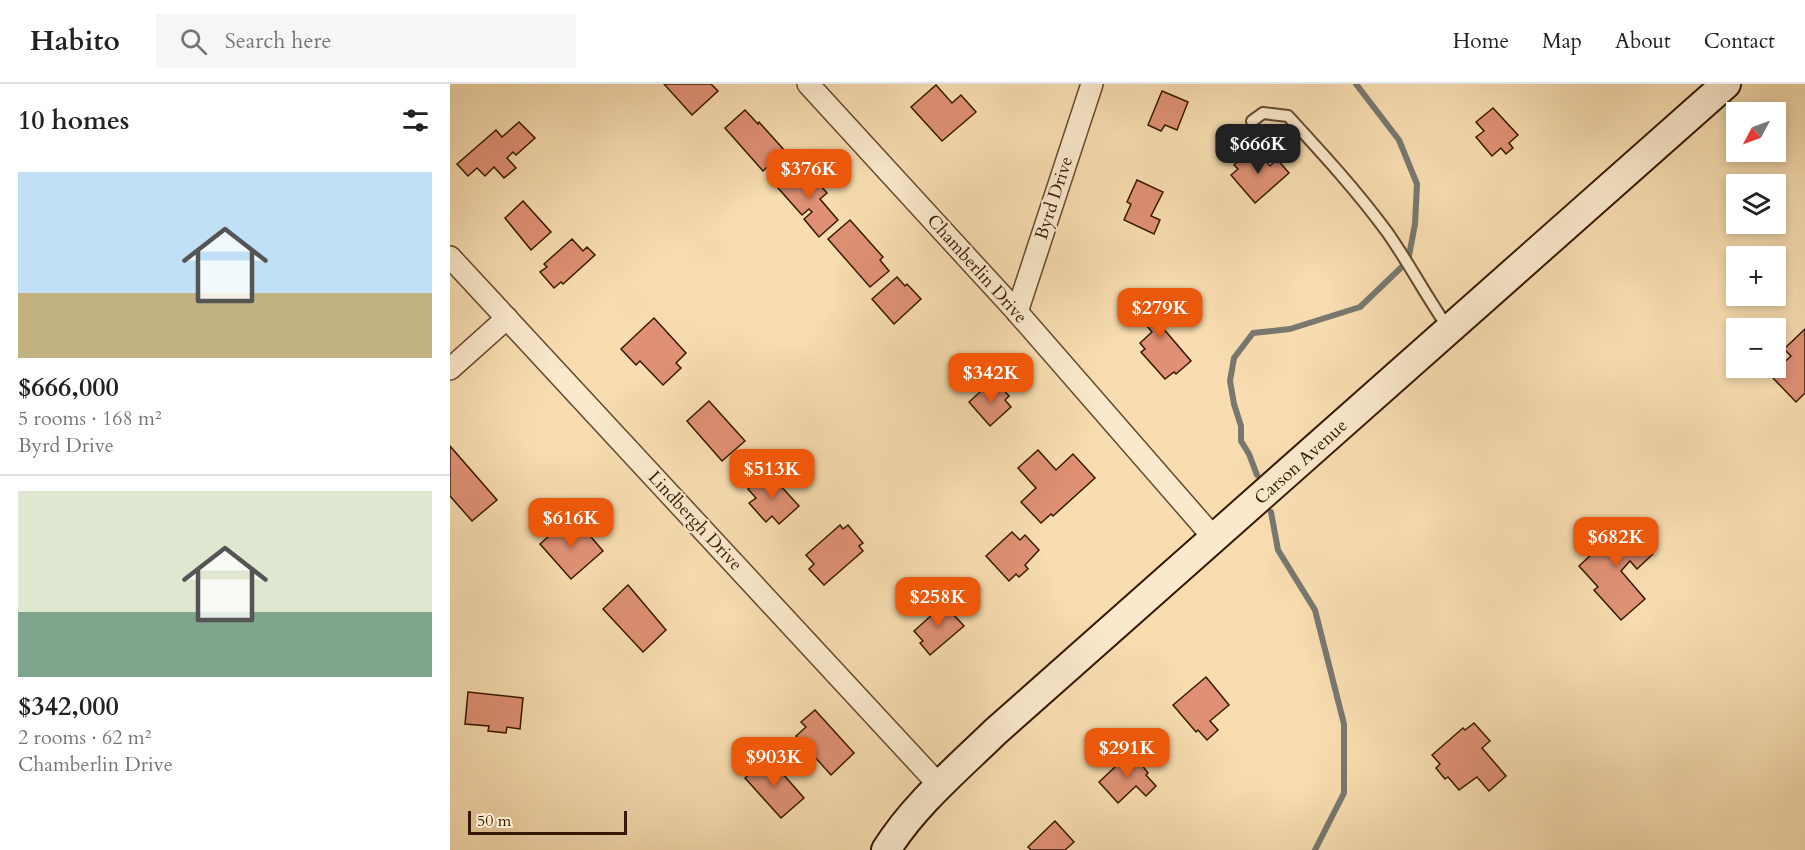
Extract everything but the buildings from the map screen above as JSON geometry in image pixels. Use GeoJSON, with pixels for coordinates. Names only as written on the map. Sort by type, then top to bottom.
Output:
{"type":"FeatureCollection","features":[{"type":"Feature","properties":{"kind":"main road","name":"Carson Avenue"},"geometry":{"type":"LineString","coordinates":[[886,850],[898,831],[940,786],[1004,725],[1726,84]]}},
{"type":"Feature","properties":{"kind":"street","name":"Chamberlin Drive"},"geometry":{"type":"LineString","coordinates":[[808,84],[1017,312],[1214,538]]}},
{"type":"Feature","properties":{"kind":"street","name":"Byrd Drive"},"geometry":{"type":"LineString","coordinates":[[1017,312],[1092,84]]}},
{"type":"Feature","properties":{"kind":"street","name":"Lindbergh Drive"},"geometry":{"type":"LineString","coordinates":[[450,257],[940,786]]}},
{"type":"Feature","properties":{"kind":"street"},"geometry":{"type":"LineString","coordinates":[[450,369],[507,318]]}},
{"type":"Feature","properties":{"kind":"lane"},"geometry":{"type":"LineString","coordinates":[[1252,121],[1263,113],[1288,116],[1333,165],[1387,233],[1450,330]]}},
{"type":"Feature","properties":{"kind":"waterway"},"geometry":{"type":"LineString","coordinates":[[1257,475],[1241,441],[1241,426],[1230,381],[1234,358],[1253,333],[1290,329],[1360,307],[1408,261],[1415,224],[1417,184],[1399,140],[1356,84]]}},
{"type":"Feature","properties":{"kind":"waterway"},"geometry":{"type":"LineString","coordinates":[[1271,512],[1278,550],[1315,610],[1344,724],[1344,793],[1315,850]]}}]}
